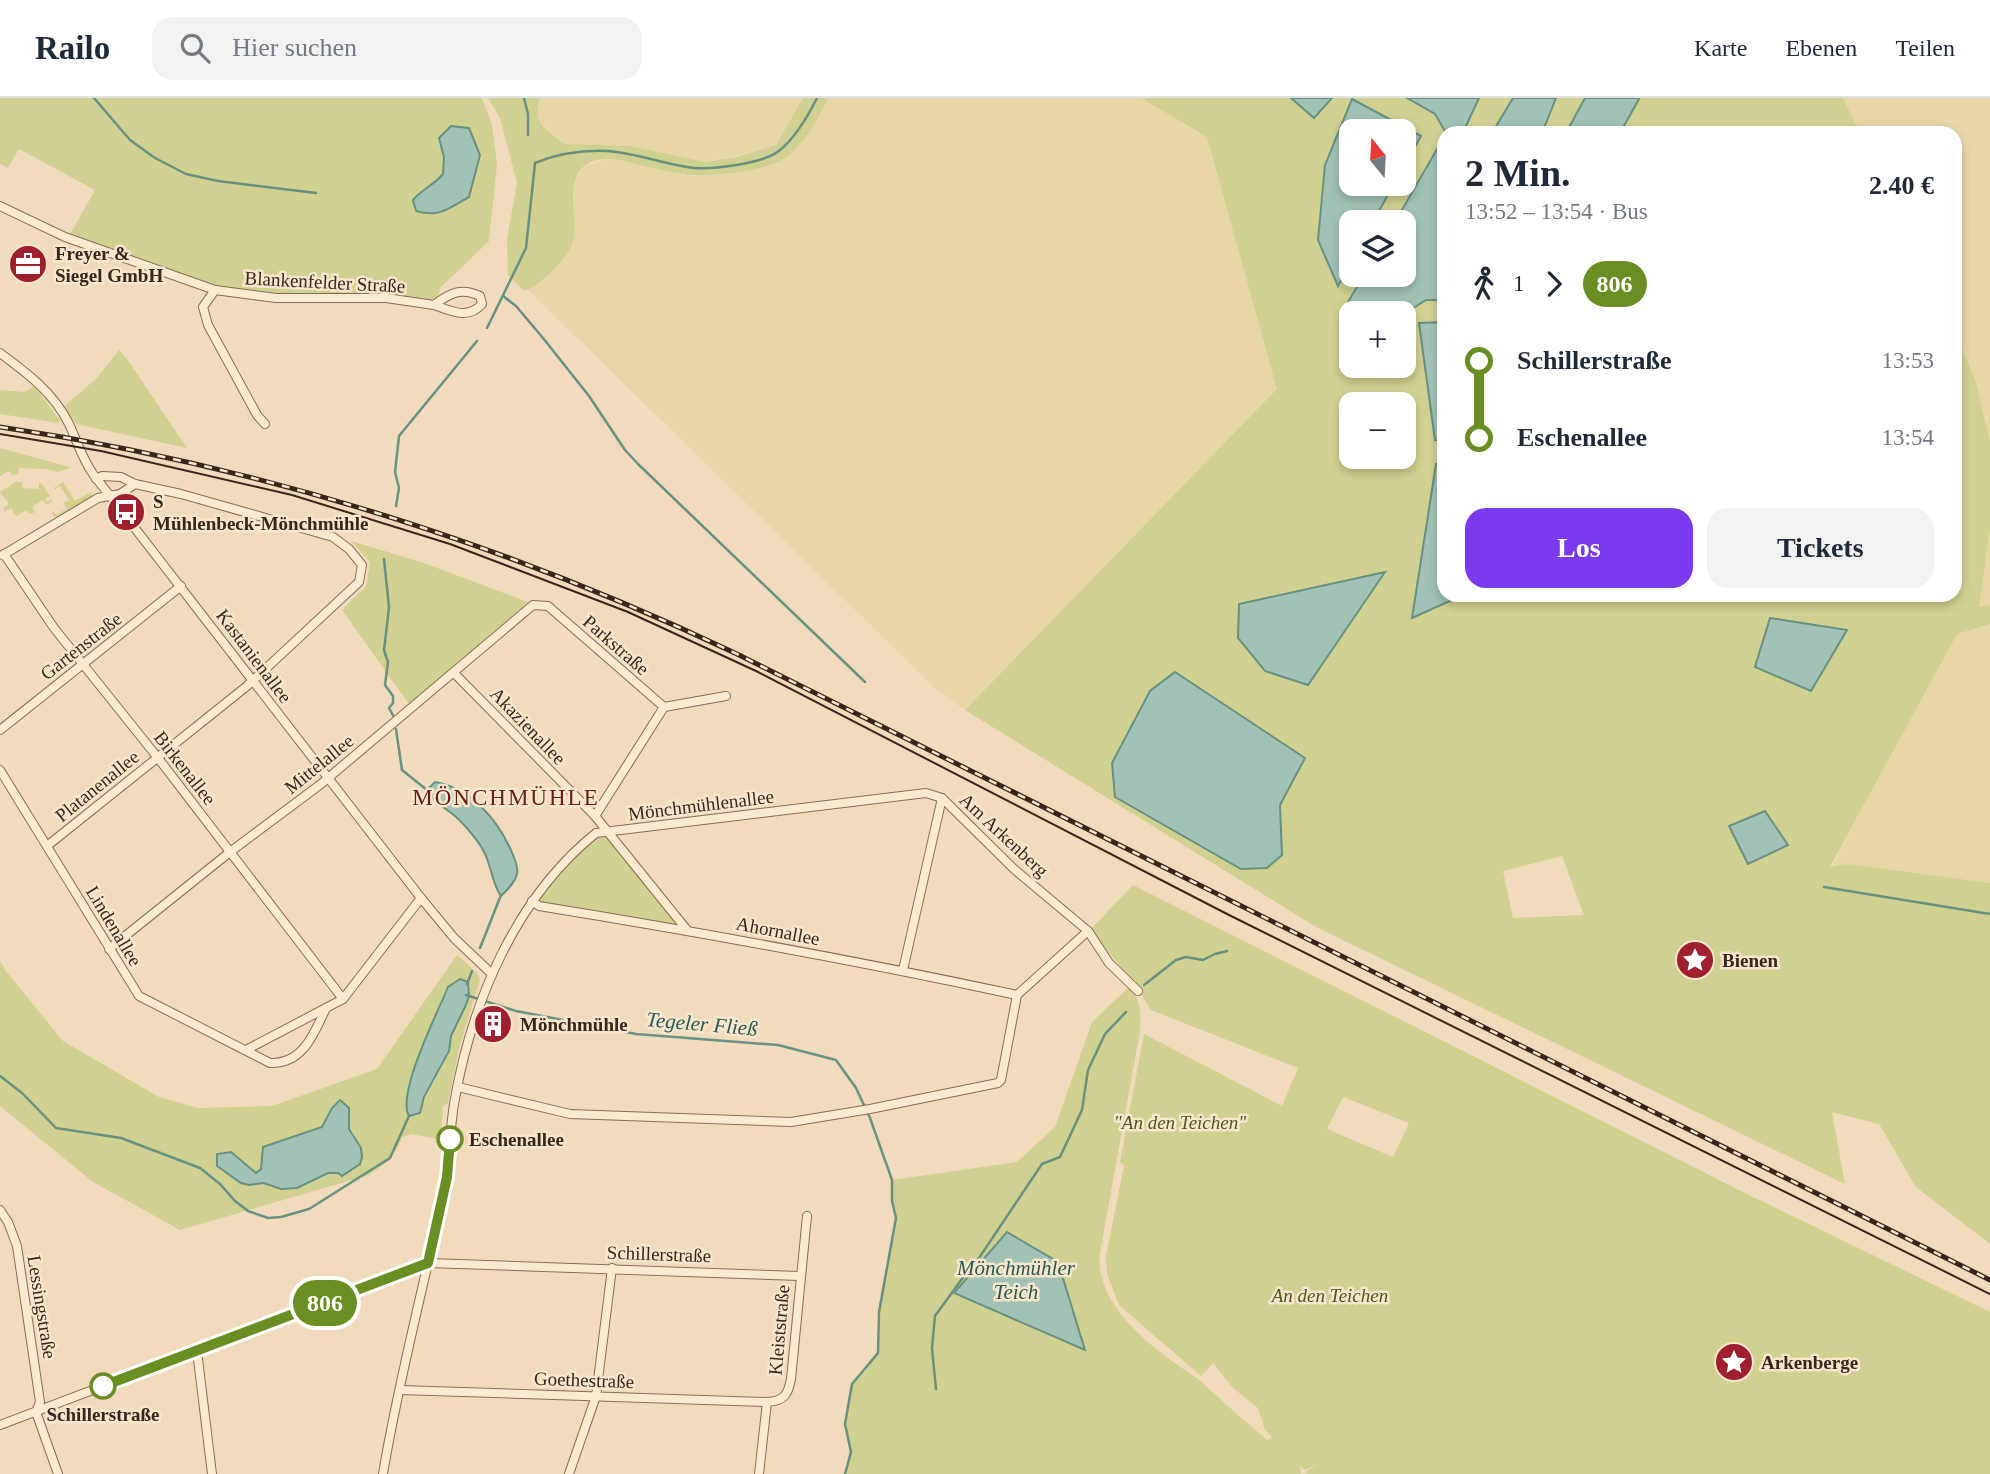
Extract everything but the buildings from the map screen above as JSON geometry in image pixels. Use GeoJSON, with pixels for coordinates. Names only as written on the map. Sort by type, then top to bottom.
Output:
{"type":"FeatureCollection","features":[{"type":"Feature","properties":{"kind":"street","name":"Blankenfelder Straße"},"geometry":{"type":"LineString","coordinates":[[0,206],[65,237],[215,290],[276,298],[386,298],[434,305],[466,314],[476,311],[482,304],[480,296],[469,291],[454,292],[434,305]]}},
{"type":"Feature","properties":{"kind":"street"},"geometry":{"type":"LineString","coordinates":[[215,290],[203,307],[208,325],[257,415],[265,424]]}},
{"type":"Feature","properties":{"kind":"street","name":"Kastanienallee"},"geometry":{"type":"LineString","coordinates":[[0,353],[39,382],[69,423],[85,463],[96,479],[421,898],[454,938],[492,974]]}},
{"type":"Feature","properties":{"kind":"street"},"geometry":{"type":"LineString","coordinates":[[2,556],[98,498],[120,494],[135,484],[121,477],[102,476],[96,479]]}},
{"type":"Feature","properties":{"kind":"street","name":"Platanenallee"},"geometry":{"type":"LineString","coordinates":[[47,846],[216,713],[359,582],[362,565],[349,549],[333,537],[181,494],[135,484]]}},
{"type":"Feature","properties":{"kind":"street","name":"Birkenallee"},"geometry":{"type":"LineString","coordinates":[[2,556],[54,628],[158,758],[343,999]]}},
{"type":"Feature","properties":{"kind":"street","name":"Gartenstraße"},"geometry":{"type":"LineString","coordinates":[[0,730],[181,586]]}},
{"type":"Feature","properties":{"kind":"street","name":"Mittelallee"},"geometry":{"type":"LineString","coordinates":[[109,950],[230,852],[328,778],[533,605],[548,606]]}},
{"type":"Feature","properties":{"kind":"street","name":"Parkstraße"},"geometry":{"type":"LineString","coordinates":[[548,606],[664,707]]}},
{"type":"Feature","properties":{"kind":"street","name":"Akazienallee"},"geometry":{"type":"LineString","coordinates":[[454,673],[595,816],[687,930]]}},
{"type":"Feature","properties":{"kind":"street"},"geometry":{"type":"LineString","coordinates":[[595,816],[664,707],[726,696]]}},
{"type":"Feature","properties":{"kind":"street","name":"Lindenallee"},"geometry":{"type":"LineString","coordinates":[[0,770],[139,996],[270,1063],[281,1064],[295,1058],[316,1031],[326,1008]]}},
{"type":"Feature","properties":{"kind":"street","name":"Mönchmühlenallee"},"geometry":{"type":"LineString","coordinates":[[383,1474],[447,1177],[457,1087],[492,974],[532,901],[579,846],[596,833],[926,793],[942,798]]}},
{"type":"Feature","properties":{"kind":"street","name":"Am Arkenberg"},"geometry":{"type":"LineString","coordinates":[[942,798],[1014,869],[1088,931],[1109,962],[1138,991]]}},
{"type":"Feature","properties":{"kind":"street","name":"Am Arkenberg"},"geometry":{"type":"LineString","coordinates":[[903,971],[942,798]]}},
{"type":"Feature","properties":{"kind":"street"},"geometry":{"type":"LineString","coordinates":[[246,1050],[343,999],[421,898]]}},
{"type":"Feature","properties":{"kind":"street","name":"Ahornallee"},"geometry":{"type":"LineString","coordinates":[[532,901],[539,906],[687,930],[1017,995]]}},
{"type":"Feature","properties":{"kind":"street"},"geometry":{"type":"LineString","coordinates":[[457,1087],[570,1114],[790,1122],[998,1083],[1001,1080],[1017,995],[1088,931]]}},
{"type":"Feature","properties":{"kind":"street","name":"Lessingstraße"},"geometry":{"type":"LineString","coordinates":[[0,1210],[8,1222],[17,1246],[40,1402],[36,1412]]}},
{"type":"Feature","properties":{"kind":"street","name":"Kleiststraße"},"geometry":{"type":"LineString","coordinates":[[758,1474],[767,1402],[780,1401],[788,1394],[807,1216]]}},
{"type":"Feature","properties":{"kind":"street","name":"Schillerstraße"},"geometry":{"type":"LineString","coordinates":[[0,1425],[428,1263],[800,1276]]}},
{"type":"Feature","properties":{"kind":"street"},"geometry":{"type":"LineString","coordinates":[[569,1474],[596,1396],[612,1268]]}},
{"type":"Feature","properties":{"kind":"street"},"geometry":{"type":"LineString","coordinates":[[197,1351],[212,1474]]}},
{"type":"Feature","properties":{"kind":"street","name":"Goethestraße"},"geometry":{"type":"LineString","coordinates":[[400,1390],[767,1402]]}},
{"type":"Feature","properties":{"kind":"street"},"geometry":{"type":"LineString","coordinates":[[36,1412],[58,1474]]}},
{"type":"Feature","properties":{"kind":"shaded area"},"geometry":{"type":"Polygon","coordinates":[[[540,98],[803,98],[776,145],[706,162],[630,146],[565,144],[537,120],[535,113],[540,98]]]}},
{"type":"Feature","properties":{"kind":"shaded area"},"geometry":{"type":"Polygon","coordinates":[[[828,98],[1141,98],[1207,137],[1278,389],[965,710],[937,690],[528,290],[545,278],[566,255],[574,231],[575,178],[582,168],[613,158],[698,175],[750,169],[816,120],[828,98]]]}},
{"type":"Feature","properties":{"kind":"shaded area"},"geometry":{"type":"Polygon","coordinates":[[[1843,98],[1990,98],[1990,441],[1975,379],[1962,349],[1962,126],[1857,126],[1843,98]]]}},
{"type":"Feature","properties":{"kind":"shaded area"},"geometry":{"type":"Polygon","coordinates":[[[1990,528],[1990,605],[1978,608],[1990,528]]]}},
{"type":"Feature","properties":{"kind":"shaded area"},"geometry":{"type":"Polygon","coordinates":[[[1990,624],[1990,883],[1849,864],[1831,868],[1944,653],[1957,634],[1990,624]]]}},
{"type":"Feature","properties":{"kind":"green space"},"geometry":{"type":"Polygon","coordinates":[[[0,98],[482,98],[492,125],[497,164],[489,241],[441,287],[435,304],[276,296],[213,288],[68,238],[95,190],[19,149],[8,168],[0,164],[0,98]],[[444,157],[444,174],[435,183],[421,190],[469,197],[444,157]]]}},
{"type":"Feature","properties":{"kind":"green space"},"geometry":{"type":"Polygon","coordinates":[[[488,98],[540,98],[539,120],[546,130],[565,144],[630,146],[706,162],[737,157],[776,145],[803,98],[828,98],[799,146],[785,158],[767,166],[706,175],[675,172],[611,159],[597,160],[583,167],[578,173],[573,192],[572,244],[547,276],[524,291],[508,275],[507,239],[517,183],[500,118],[488,98]]]}},
{"type":"Feature","properties":{"kind":"green space"},"geometry":{"type":"Polygon","coordinates":[[[1141,98],[1291,98],[1314,117],[1332,98],[1407,98],[1435,114],[1443,126],[1437,126],[1437,149],[1416,186],[1416,144],[1420,136],[1416,134],[1416,119],[1389,119],[1352,99],[1350,119],[1339,119],[1339,196],[1345,196],[1344,210],[1339,210],[1338,285],[1357,287],[1349,301],[1339,301],[1339,378],[1416,378],[1416,306],[1426,300],[1437,300],[1437,322],[1419,323],[1437,440],[1437,464],[1412,618],[1447,602],[1962,602],[1962,349],[1975,379],[1990,441],[1990,528],[1979,607],[1990,605],[1990,624],[1957,634],[1830,867],[1849,864],[1990,883],[1990,1244],[1916,1187],[1879,1124],[1832,1112],[1845,1184],[1316,927],[965,710],[1277,389],[1207,137],[1141,98]],[[1384,572],[1240,604],[1238,638],[1265,671],[1308,685],[1384,572]],[[1175,672],[1280,805],[1305,758],[1175,672]],[[1562,856],[1503,871],[1513,918],[1584,915],[1562,856]]]}},
{"type":"Feature","properties":{"kind":"green space"},"geometry":{"type":"Polygon","coordinates":[[[1479,98],[1513,98],[1496,126],[1466,126],[1479,98]]]}},
{"type":"Feature","properties":{"kind":"green space"},"geometry":{"type":"Polygon","coordinates":[[[1556,98],[1585,98],[1570,126],[1545,126],[1556,98]]]}},
{"type":"Feature","properties":{"kind":"green space"},"geometry":{"type":"Polygon","coordinates":[[[1636,98],[1843,98],[1857,126],[1624,126],[1638,99],[1636,98]]]}},
{"type":"Feature","properties":{"kind":"green space"},"geometry":{"type":"Polygon","coordinates":[[[1387,196],[1410,196],[1402,210],[1380,210],[1387,196]]]}},
{"type":"Feature","properties":{"kind":"green space"},"geometry":{"type":"Polygon","coordinates":[[[119,350],[187,448],[76,424],[63,407],[97,378],[119,350]]]}},
{"type":"Feature","properties":{"kind":"green space"},"geometry":{"type":"Polygon","coordinates":[[[34,386],[60,420],[58,423],[0,414],[0,390],[24,392],[34,386]]]}},
{"type":"Feature","properties":{"kind":"green space"},"geometry":{"type":"Polygon","coordinates":[[[0,448],[70,468],[57,472],[19,468],[18,474],[13,475],[9,471],[0,476],[0,448]]]}},
{"type":"Feature","properties":{"kind":"green space"},"geometry":{"type":"Polygon","coordinates":[[[16,482],[22,482],[23,488],[39,489],[39,483],[42,484],[50,496],[45,499],[47,502],[52,499],[52,502],[46,505],[43,500],[33,506],[35,512],[30,514],[27,510],[16,516],[11,508],[5,512],[3,508],[9,504],[0,492],[16,482]]]}},
{"type":"Feature","properties":{"kind":"green space"},"geometry":{"type":"Polygon","coordinates":[[[63,482],[75,501],[91,492],[93,497],[57,519],[52,514],[53,511],[56,515],[67,509],[64,503],[69,500],[60,486],[54,488],[63,482]]]}},
{"type":"Feature","properties":{"kind":"green space"},"geometry":{"type":"Polygon","coordinates":[[[351,541],[424,563],[528,602],[409,704],[342,610],[366,586],[370,562],[351,541]]]}},
{"type":"Feature","properties":{"kind":"green space"},"geometry":{"type":"Polygon","coordinates":[[[596,833],[608,833],[685,930],[533,901],[596,833]]]}},
{"type":"Feature","properties":{"kind":"green space"},"geometry":{"type":"Polygon","coordinates":[[[1133,885],[1749,1195],[1990,1312],[1990,1474],[1305,1472],[1319,1464],[1305,1470],[1300,1466],[1301,1474],[845,1474],[851,1452],[845,1424],[852,1384],[878,1353],[879,1312],[896,1218],[892,1201],[892,1180],[1017,1162],[1055,1127],[1092,1022],[1130,986],[1138,1002],[1140,1031],[1100,1253],[1101,1273],[1117,1309],[1146,1340],[1197,1378],[1267,1440],[1272,1437],[1265,1430],[1258,1408],[1233,1388],[1213,1363],[1201,1376],[1119,1305],[1107,1274],[1106,1256],[1124,1165],[1120,1162],[1144,1034],[1282,1106],[1298,1068],[1151,1010],[1135,984],[1090,930],[1133,885]],[[1343,1097],[1327,1129],[1393,1157],[1409,1123],[1343,1097]]]}},
{"type":"Feature","properties":{"kind":"green space"},"geometry":{"type":"Polygon","coordinates":[[[457,955],[480,979],[459,1049],[448,1103],[443,1106],[441,1135],[446,1141],[411,1134],[403,1137],[391,1159],[369,1175],[180,1230],[93,1182],[0,1106],[0,960],[5,970],[63,1041],[159,1097],[198,1108],[272,1106],[377,1069],[457,955]],[[467,982],[448,987],[420,1113],[449,1051],[451,1037],[465,1004],[467,982]],[[332,1108],[322,1127],[256,1173],[241,1159],[221,1171],[249,1185],[264,1183],[281,1189],[308,1183],[328,1173],[338,1173],[355,1142],[349,1129],[350,1116],[332,1108]]]}},
{"type":"Feature","properties":{"kind":"water"},"geometry":{"type":"Polygon","coordinates":[[[1291,98],[1332,98],[1314,118],[1291,98]]]}},
{"type":"Feature","properties":{"kind":"water"},"geometry":{"type":"Polygon","coordinates":[[[1407,98],[1479,98],[1466,126],[1442,126],[1435,114],[1407,98]]]}},
{"type":"Feature","properties":{"kind":"water"},"geometry":{"type":"Polygon","coordinates":[[[1513,98],[1556,98],[1545,126],[1496,126],[1513,98]]]}},
{"type":"Feature","properties":{"kind":"water"},"geometry":{"type":"Polygon","coordinates":[[[1585,98],[1639,99],[1624,126],[1570,126],[1585,98]]]}},
{"type":"Feature","properties":{"kind":"water"},"geometry":{"type":"Polygon","coordinates":[[[1352,99],[1389,119],[1344,119],[1352,99]]]}},
{"type":"Feature","properties":{"kind":"water"},"geometry":{"type":"Polygon","coordinates":[[[451,126],[469,128],[480,155],[469,197],[438,213],[416,211],[413,200],[443,174],[444,157],[439,138],[451,126]]]}},
{"type":"Feature","properties":{"kind":"water"},"geometry":{"type":"Polygon","coordinates":[[[1339,131],[1339,196],[1387,196],[1380,210],[1339,210],[1338,286],[1318,240],[1325,165],[1339,131]]]}},
{"type":"Feature","properties":{"kind":"water"},"geometry":{"type":"Polygon","coordinates":[[[1437,149],[1437,300],[1426,300],[1416,306],[1416,301],[1349,301],[1357,287],[1416,287],[1416,210],[1402,210],[1410,196],[1416,196],[1416,186],[1437,149]]]}},
{"type":"Feature","properties":{"kind":"water"},"geometry":{"type":"Polygon","coordinates":[[[1437,322],[1437,440],[1435,440],[1419,323],[1437,322]]]}},
{"type":"Feature","properties":{"kind":"water"},"geometry":{"type":"Polygon","coordinates":[[[1437,464],[1437,602],[1447,602],[1412,618],[1437,464]]]}},
{"type":"Feature","properties":{"kind":"water"},"geometry":{"type":"Polygon","coordinates":[[[1385,572],[1308,685],[1265,671],[1238,638],[1239,604],[1385,572]]]}},
{"type":"Feature","properties":{"kind":"water"},"geometry":{"type":"Polygon","coordinates":[[[1770,618],[1847,630],[1811,691],[1755,667],[1770,618]]]}},
{"type":"Feature","properties":{"kind":"water"},"geometry":{"type":"Polygon","coordinates":[[[1175,672],[1305,758],[1280,805],[1282,855],[1267,868],[1241,869],[1115,797],[1112,763],[1150,691],[1175,672]]]}},
{"type":"Feature","properties":{"kind":"water"},"geometry":{"type":"Polygon","coordinates":[[[435,782],[448,785],[470,798],[489,816],[504,837],[514,857],[517,871],[513,883],[501,896],[486,856],[477,841],[427,790],[435,782]]]}},
{"type":"Feature","properties":{"kind":"water"},"geometry":{"type":"Polygon","coordinates":[[[1765,811],[1788,845],[1748,864],[1729,826],[1765,811]]]}},
{"type":"Feature","properties":{"kind":"water"},"geometry":{"type":"Polygon","coordinates":[[[460,979],[468,982],[469,996],[451,1036],[449,1051],[424,1097],[420,1113],[409,1116],[408,1090],[420,1053],[448,987],[460,979]]]}},
{"type":"Feature","properties":{"kind":"water"},"geometry":{"type":"Polygon","coordinates":[[[340,1100],[349,1108],[349,1129],[361,1148],[362,1157],[360,1164],[342,1176],[328,1173],[297,1188],[281,1189],[264,1183],[241,1183],[217,1166],[217,1154],[231,1152],[256,1173],[261,1169],[263,1147],[322,1127],[332,1108],[340,1100]]]}},
{"type":"Feature","properties":{"kind":"water","name":"Mönchmühler Teich"},"geometry":{"type":"Polygon","coordinates":[[[1007,1232],[1058,1262],[1085,1350],[954,1293],[1007,1232]]]}},
{"type":"Feature","properties":{"kind":"waterway"},"geometry":{"type":"LineString","coordinates":[[94,98],[130,140],[155,158],[186,174],[218,181],[316,193]]}},
{"type":"Feature","properties":{"kind":"waterway"},"geometry":{"type":"LineString","coordinates":[[524,98],[528,114],[528,135]]}},
{"type":"Feature","properties":{"kind":"waterway"},"geometry":{"type":"LineString","coordinates":[[487,328],[526,248],[535,163],[562,155],[599,151],[696,168],[749,163],[772,155],[786,145],[817,98]]}},
{"type":"Feature","properties":{"kind":"waterway"},"geometry":{"type":"LineString","coordinates":[[503,296],[516,306],[543,338],[638,464],[865,682]]}},
{"type":"Feature","properties":{"kind":"waterway"},"geometry":{"type":"LineString","coordinates":[[396,506],[399,488],[395,472],[399,436],[477,341]]}},
{"type":"Feature","properties":{"kind":"waterway"},"geometry":{"type":"LineString","coordinates":[[384,559],[389,607],[384,650],[388,662],[385,685],[393,696],[393,703],[389,708],[394,717]]}},
{"type":"Feature","properties":{"kind":"waterway"},"geometry":{"type":"LineString","coordinates":[[396,729],[402,770],[427,790]]}},
{"type":"Feature","properties":{"kind":"waterway"},"geometry":{"type":"LineString","coordinates":[[1824,887],[1990,914]]}},
{"type":"Feature","properties":{"kind":"waterway"},"geometry":{"type":"LineString","coordinates":[[480,948],[501,895]]}},
{"type":"Feature","properties":{"kind":"waterway"},"geometry":{"type":"LineString","coordinates":[[1144,985],[1176,960],[1186,957],[1203,960],[1227,951]]}},
{"type":"Feature","properties":{"kind":"waterway"},"geometry":{"type":"LineString","coordinates":[[467,984],[472,971]]}},
{"type":"Feature","properties":{"kind":"waterway","name":"Tegeler Fließ"},"geometry":{"type":"LineString","coordinates":[[466,995],[516,1011],[636,1034],[778,1045],[836,1060],[856,1088],[870,1118],[892,1180],[892,1201],[896,1218],[879,1312],[878,1353],[852,1384],[845,1424],[851,1452],[845,1474]]}},
{"type":"Feature","properties":{"kind":"waterway"},"geometry":{"type":"LineString","coordinates":[[977,1261],[1042,1164],[1060,1157],[1082,1110],[1088,1070],[1105,1034],[1126,1012]]}},
{"type":"Feature","properties":{"kind":"waterway","name":"Tegeler Fließ"},"geometry":{"type":"LineString","coordinates":[[0,1076],[22,1093],[56,1128],[121,1138],[200,1168],[248,1211],[268,1218],[309,1209],[390,1158],[409,1116]]}},
{"type":"Feature","properties":{"kind":"waterway"},"geometry":{"type":"LineString","coordinates":[[936,1389],[932,1348],[935,1316],[967,1272]]}},
{"type":"Feature","properties":{"kind":"tram line"},"geometry":{"type":"LineString","coordinates":[[0,434],[101,451],[292,495],[450,544],[628,612],[756,671],[1229,915],[1990,1294]]}},
{"type":"Feature","properties":{"kind":"railway"},"geometry":{"type":"LineString","coordinates":[[0,427],[96,443],[284,486],[469,543],[649,614],[737,654],[1990,1280]]}},
{"type":"Feature","properties":{"kind":"bus line","name":"806"},"geometry":{"type":"LineString","coordinates":[[103,1386],[428,1263],[447,1177],[450,1139]]}},
{"type":"Feature","properties":{"kind":"place","name":"Freyer & Siegel GmbH"},"geometry":{"type":"Point","coordinates":[28,264]}},
{"type":"Feature","properties":{"kind":"place","name":"S Mühlenbeck-Mönchmühle"},"geometry":{"type":"Point","coordinates":[126,512]}},
{"type":"Feature","properties":{"kind":"place","name":"Bienen"},"geometry":{"type":"Point","coordinates":[1695,960]}},
{"type":"Feature","properties":{"kind":"place","name":"Mönchmühle"},"geometry":{"type":"Point","coordinates":[493,1024]}},
{"type":"Feature","properties":{"kind":"place","name":"Eschenallee"},"geometry":{"type":"Point","coordinates":[450,1139]}},
{"type":"Feature","properties":{"kind":"place","name":"Arkenberge"},"geometry":{"type":"Point","coordinates":[1734,1362]}},
{"type":"Feature","properties":{"kind":"place","name":"Schillerstraße"},"geometry":{"type":"Point","coordinates":[103,1386]}},
{"type":"Feature","properties":{"kind":"district","name":"MÖNCHMÜHLE"},"geometry":{"type":"Point","coordinates":[506,797]}},
{"type":"Feature","properties":{"kind":"park label","name":"\"An den Teichen\""},"geometry":{"type":"Point","coordinates":[1180,1122]}},
{"type":"Feature","properties":{"kind":"park label","name":"An den Teichen"},"geometry":{"type":"Point","coordinates":[1330,1295]}}]}
